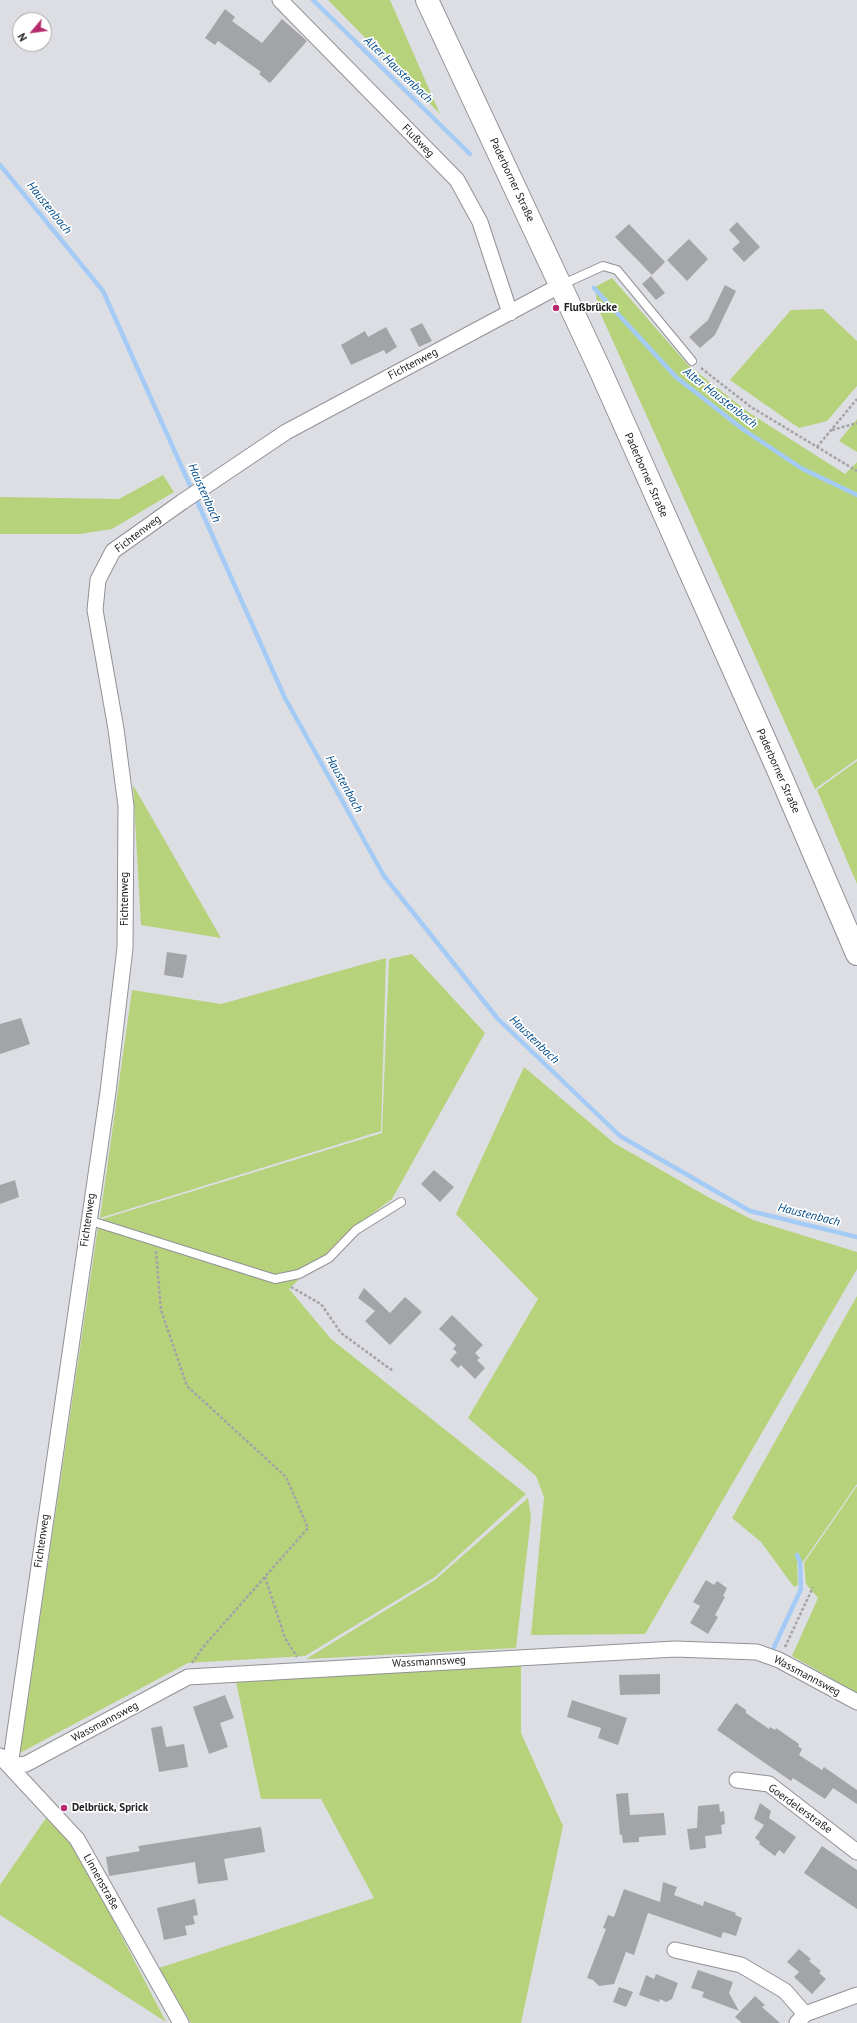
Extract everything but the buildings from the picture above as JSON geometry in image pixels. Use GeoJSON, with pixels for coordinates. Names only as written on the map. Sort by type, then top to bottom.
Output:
{"type":"FeatureCollection","features":[{"type":"Feature","properties":{"kind":"main road","name":"Paderborner Straße"},"geometry":{"type":"LineString","coordinates":[[427,0],[561,285],[773,758],[857,954]]}},
{"type":"Feature","properties":{"kind":"street","name":"Flußweg"},"geometry":{"type":"LineString","coordinates":[[280,0],[457,180],[480,222],[510,312]]}},
{"type":"Feature","properties":{"kind":"street","name":"Fichtenweg"},"geometry":{"type":"LineString","coordinates":[[5,1761],[108,1092],[125,948],[126,806],[116,729],[95,610],[98,580],[113,551],[182,502],[286,432],[561,285]]}},
{"type":"Feature","properties":{"kind":"street","name":"Wassmannsweg"},"geometry":{"type":"LineString","coordinates":[[5,1761],[26,1764],[188,1677],[674,1649],[757,1652],[779,1660],[857,1702]]}},
{"type":"Feature","properties":{"kind":"street","name":"Linnenstraße"},"geometry":{"type":"LineString","coordinates":[[5,1761],[77,1839],[181,2023]]}},
{"type":"Feature","properties":{"kind":"street","name":"Goerdelerstraße"},"geometry":{"type":"LineString","coordinates":[[737,1780],[769,1784],[857,1852]]}},
{"type":"Feature","properties":{"kind":"street"},"geometry":{"type":"LineString","coordinates":[[675,1950],[740,1965],[785,1991],[801,2018],[857,1995]]}},
{"type":"Feature","properties":{"kind":"lane"},"geometry":{"type":"LineString","coordinates":[[561,285],[602,266],[617,270],[692,361]]}},
{"type":"Feature","properties":{"kind":"lane"},"geometry":{"type":"LineString","coordinates":[[88,1220],[276,1279],[299,1274],[329,1258],[356,1230],[400,1202]]}},
{"type":"Feature","properties":{"kind":"path"},"geometry":{"type":"LineString","coordinates":[[692,361],[751,408],[857,471]]}},
{"type":"Feature","properties":{"kind":"path"},"geometry":{"type":"LineString","coordinates":[[817,447],[857,399]]}},
{"type":"Feature","properties":{"kind":"path"},"geometry":{"type":"LineString","coordinates":[[831,430],[857,423]]}},
{"type":"Feature","properties":{"kind":"path"},"geometry":{"type":"LineString","coordinates":[[158,1241],[154,1255],[161,1310],[187,1386],[286,1476],[308,1528],[204,1646],[180,1682]]}},
{"type":"Feature","properties":{"kind":"path"},"geometry":{"type":"LineString","coordinates":[[276,1279],[321,1304],[341,1333],[393,1371]]}},
{"type":"Feature","properties":{"kind":"path"},"geometry":{"type":"LineString","coordinates":[[265,1576],[284,1638],[306,1669]]}},
{"type":"Feature","properties":{"kind":"path"},"geometry":{"type":"LineString","coordinates":[[779,1660],[813,1587]]}},
{"type":"Feature","properties":{"kind":"green space"},"geometry":{"type":"Polygon","coordinates":[[[328,0],[390,0],[440,114],[328,0]]]}},
{"type":"Feature","properties":{"kind":"green space"},"geometry":{"type":"Polygon","coordinates":[[[612,278],[688,365],[748,412],[845,474],[857,462],[857,759],[815,789],[598,308],[595,287],[612,278]]]}},
{"type":"Feature","properties":{"kind":"green space"},"geometry":{"type":"Polygon","coordinates":[[[823,309],[857,341],[857,386],[827,421],[799,428],[730,380],[791,310],[823,309]]]}},
{"type":"Feature","properties":{"kind":"green space"},"geometry":{"type":"Polygon","coordinates":[[[857,419],[857,452],[839,441],[857,419]]]}},
{"type":"Feature","properties":{"kind":"green space"},"geometry":{"type":"Polygon","coordinates":[[[163,475],[174,492],[112,529],[80,534],[0,534],[0,497],[119,499],[163,475]]]}},
{"type":"Feature","properties":{"kind":"green space"},"geometry":{"type":"Polygon","coordinates":[[[857,761],[857,884],[817,790],[857,761]]]}},
{"type":"Feature","properties":{"kind":"green space"},"geometry":{"type":"Polygon","coordinates":[[[133,785],[221,938],[141,925],[133,785]]]}},
{"type":"Feature","properties":{"kind":"green space"},"geometry":{"type":"Polygon","coordinates":[[[412,954],[485,1033],[392,1199],[353,1228],[289,1289],[331,1339],[526,1494],[435,1577],[305,1656],[188,1663],[20,1753],[99,1220],[382,1133],[389,959],[412,954]]]}},
{"type":"Feature","properties":{"kind":"green space"},"geometry":{"type":"Polygon","coordinates":[[[386,958],[381,1131],[100,1218],[132,990],[221,1004],[386,958]]]}},
{"type":"Feature","properties":{"kind":"green space"},"geometry":{"type":"Polygon","coordinates":[[[524,1067],[614,1143],[708,1197],[753,1220],[857,1252],[857,1269],[645,1634],[531,1635],[544,1497],[536,1476],[468,1418],[538,1299],[456,1214],[524,1067]]]}},
{"type":"Feature","properties":{"kind":"green space"},"geometry":{"type":"Polygon","coordinates":[[[857,1296],[857,1484],[803,1562],[797,1562],[798,1585],[794,1587],[761,1542],[732,1518],[857,1296]]]}},
{"type":"Feature","properties":{"kind":"green space"},"geometry":{"type":"Polygon","coordinates":[[[857,1486],[857,1693],[792,1656],[818,1598],[806,1584],[804,1563],[857,1486]]]}},
{"type":"Feature","properties":{"kind":"green space"},"geometry":{"type":"Polygon","coordinates":[[[528,1498],[531,1517],[516,1648],[306,1659],[435,1580],[528,1498]]]}},
{"type":"Feature","properties":{"kind":"green space"},"geometry":{"type":"Polygon","coordinates":[[[521,1665],[521,1733],[563,1826],[521,2023],[191,2023],[159,1968],[374,1898],[321,1799],[261,1799],[236,1682],[521,1665]]]}},
{"type":"Feature","properties":{"kind":"green space"},"geometry":{"type":"Polygon","coordinates":[[[46,1818],[77,1850],[166,2022],[0,1915],[0,1885],[46,1818]]]}},
{"type":"Feature","properties":{"kind":"waterway","name":"Alter Haustenbach"},"geometry":{"type":"LineString","coordinates":[[313,0],[470,154]]}},
{"type":"Feature","properties":{"kind":"waterway","name":"Haustenbach"},"geometry":{"type":"LineString","coordinates":[[0,165],[103,291],[285,698],[384,876],[498,1019],[620,1136],[750,1211],[857,1237]]}},
{"type":"Feature","properties":{"kind":"waterway","name":"Alter Haustenbach"},"geometry":{"type":"LineString","coordinates":[[594,288],[676,377],[744,430],[801,468],[857,495]]}},
{"type":"Feature","properties":{"kind":"waterway"},"geometry":{"type":"LineString","coordinates":[[774,1647],[801,1589],[800,1562],[797,1555]]}},
{"type":"Feature","properties":{"kind":"place","name":"Flußbrücke"},"geometry":{"type":"Point","coordinates":[556,308]}},
{"type":"Feature","properties":{"kind":"place","name":"Delbrück, Sprick"},"geometry":{"type":"Point","coordinates":[64,1808]}}]}
